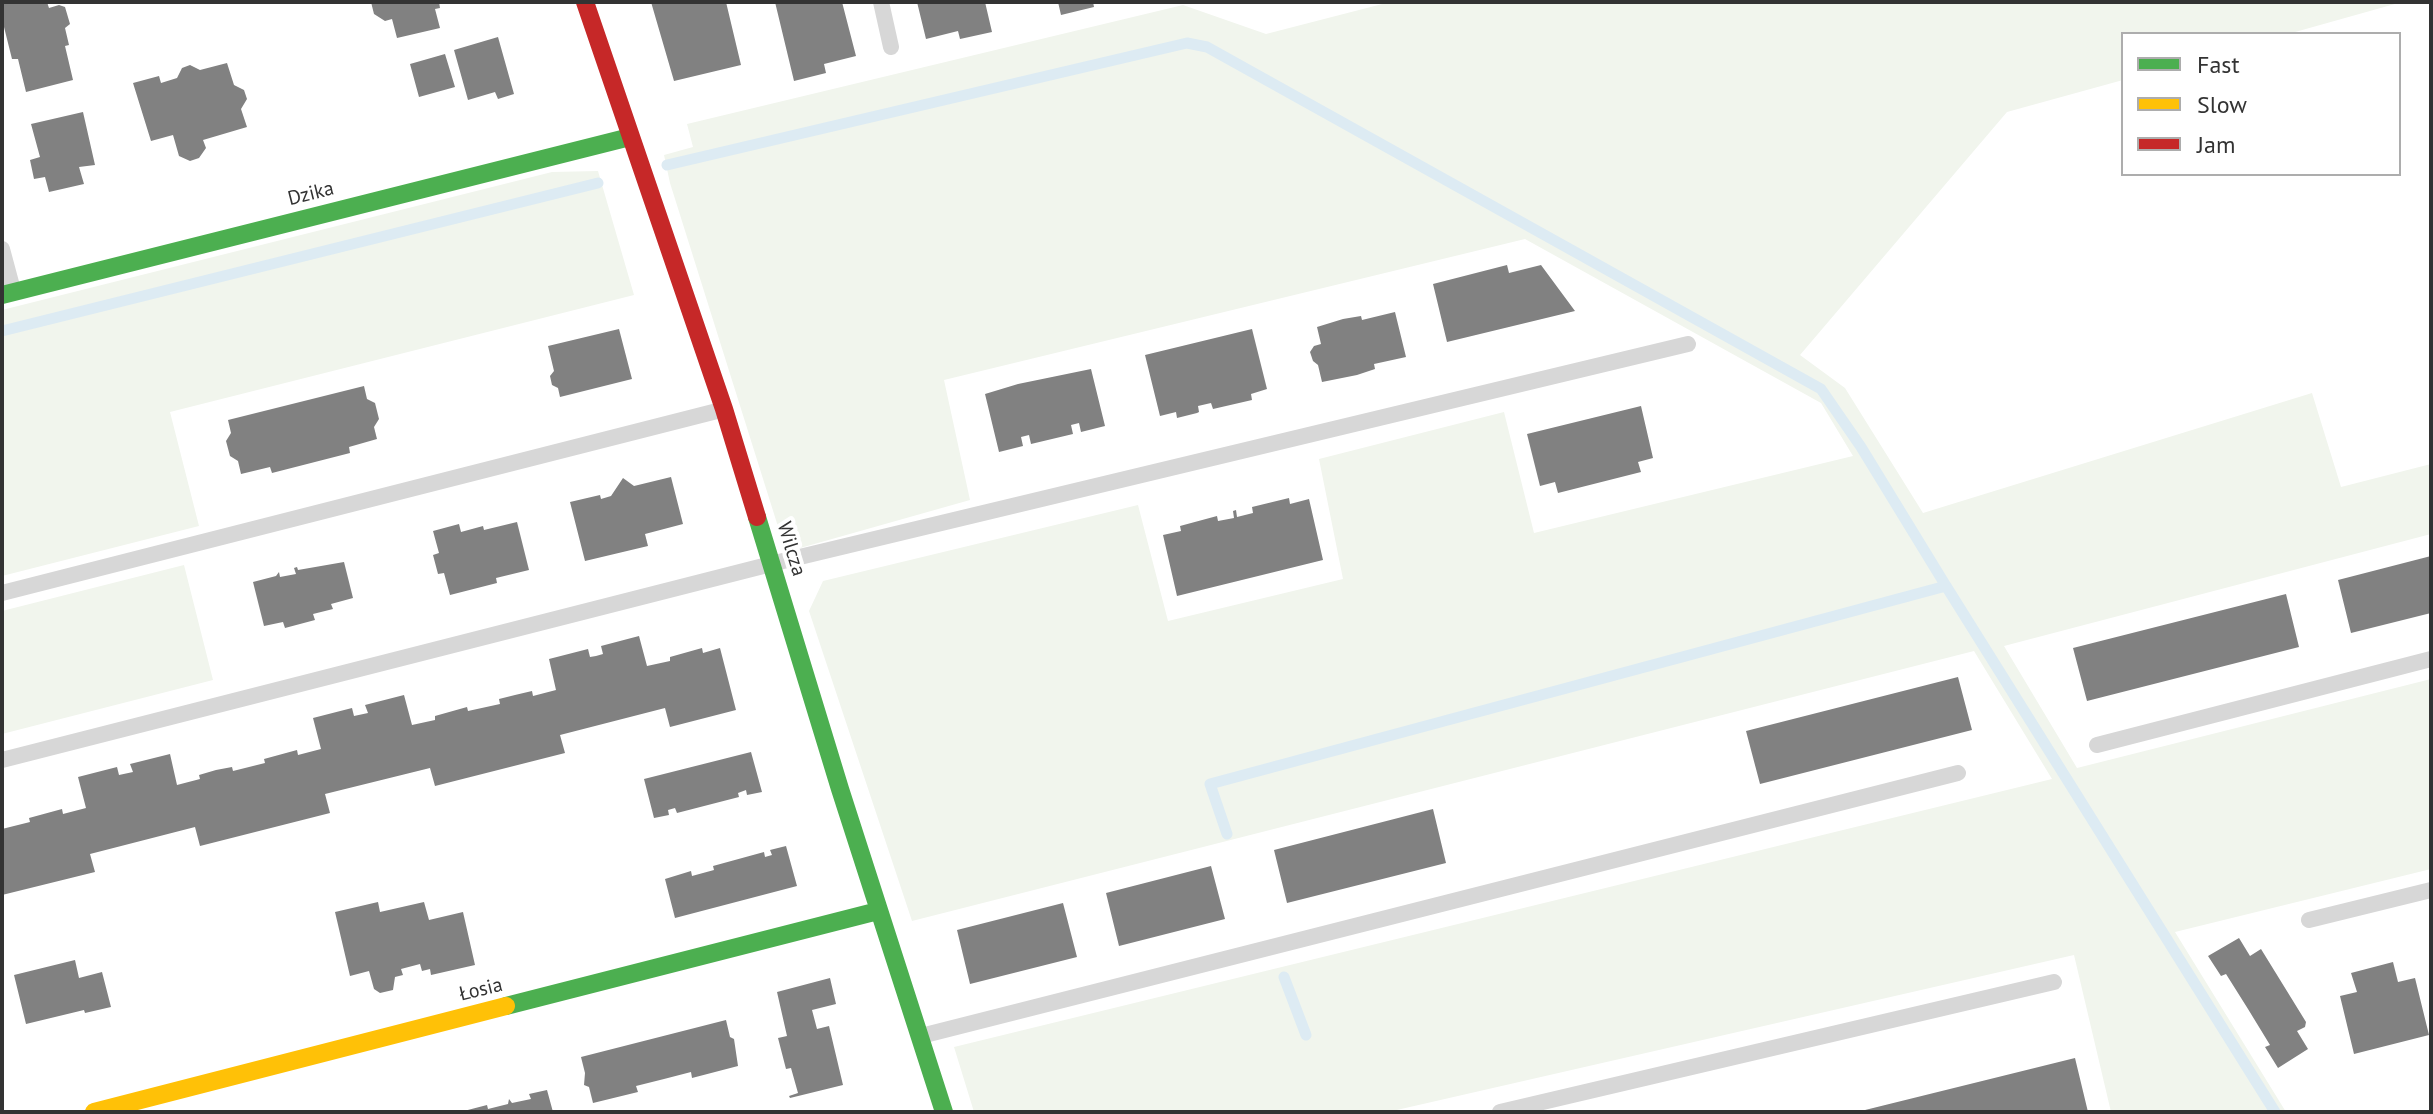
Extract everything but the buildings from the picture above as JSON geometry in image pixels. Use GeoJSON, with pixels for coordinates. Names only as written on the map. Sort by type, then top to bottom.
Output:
{"type":"FeatureCollection","features":[{"type":"Feature","properties":{"kind":"street","name":"Wilcza"},"geometry":{"type":"LineString","coordinates":[[585,2],[724,409],[878,911],[944,1112]]}},
{"type":"Feature","properties":{"kind":"street","name":"Dzika"},"geometry":{"type":"LineString","coordinates":[[8,293],[630,137]]}},
{"type":"Feature","properties":{"kind":"street","name":"Łosia"},"geometry":{"type":"LineString","coordinates":[[94,1112],[878,911]]}},
{"type":"Feature","properties":{"kind":"lane"},"geometry":{"type":"LineString","coordinates":[[881,2],[891,47]]}},
{"type":"Feature","properties":{"kind":"lane"},"geometry":{"type":"LineString","coordinates":[[2,249],[8,293]]}},
{"type":"Feature","properties":{"kind":"lane"},"geometry":{"type":"LineString","coordinates":[[2,760],[773,565],[1688,344]]}},
{"type":"Feature","properties":{"kind":"lane"},"geometry":{"type":"LineString","coordinates":[[2,593],[724,409]]}},
{"type":"Feature","properties":{"kind":"lane"},"geometry":{"type":"LineString","coordinates":[[2097,745],[2431,659]]}},
{"type":"Feature","properties":{"kind":"lane"},"geometry":{"type":"LineString","coordinates":[[919,1036],[1958,773]]}},
{"type":"Feature","properties":{"kind":"lane"},"geometry":{"type":"LineString","coordinates":[[2309,920],[2431,890]]}},
{"type":"Feature","properties":{"kind":"lane"},"geometry":{"type":"LineString","coordinates":[[1500,1112],[2054,982]]}},
{"type":"Feature","properties":{"kind":"shaded area"},"geometry":{"type":"Polygon","coordinates":[[[1390,2],[2402,2],[2295,32],[2121,32],[2121,81],[2007,112],[1800,355],[1845,388],[1923,513],[2312,393],[2341,487],[2431,464],[2431,534],[2004,646],[2077,768],[2431,679],[2431,869],[2175,932],[2286,1112],[2111,1112],[2074,955],[1388,1112],[974,1112],[954,1047],[2052,779],[1974,651],[912,921],[809,611],[823,581],[1138,505],[1168,621],[1343,579],[1319,459],[1504,412],[1534,533],[1853,456],[1821,403],[1525,239],[944,380],[970,500],[786,552],[670,183],[664,155],[693,147],[687,124],[1183,5],[1266,34],[1390,2]]]}},
{"type":"Feature","properties":{"kind":"shaded area"},"geometry":{"type":"Polygon","coordinates":[[[598,171],[634,295],[170,412],[199,526],[2,576],[2,310],[552,172],[598,171]]]}},
{"type":"Feature","properties":{"kind":"shaded area"},"geometry":{"type":"Polygon","coordinates":[[[184,565],[213,680],[2,734],[2,611],[184,565]]]}},
{"type":"Feature","properties":{"kind":"waterway"},"geometry":{"type":"LineString","coordinates":[[667,165],[1187,43],[1207,47],[1821,389],[1861,447],[1946,586],[1210,784],[1227,834]]}},
{"type":"Feature","properties":{"kind":"waterway"},"geometry":{"type":"LineString","coordinates":[[2,331],[598,183]]}},
{"type":"Feature","properties":{"kind":"waterway"},"geometry":{"type":"LineString","coordinates":[[1946,586],[2275,1112]]}},
{"type":"Feature","properties":{"kind":"waterway"},"geometry":{"type":"LineString","coordinates":[[1284,977],[1306,1035]]}},
{"type":"Feature","properties":{"kind":"traffic: fast"},"geometry":{"type":"LineString","coordinates":[[2,295],[630,137]]}},
{"type":"Feature","properties":{"kind":"traffic: fast"},"geometry":{"type":"LineString","coordinates":[[757,517],[944,1112]]}},
{"type":"Feature","properties":{"kind":"traffic: fast"},"geometry":{"type":"LineString","coordinates":[[506,1006],[878,911]]}},
{"type":"Feature","properties":{"kind":"traffic: slow"},"geometry":{"type":"LineString","coordinates":[[94,1112],[506,1006]]}},
{"type":"Feature","properties":{"kind":"traffic: jam"},"geometry":{"type":"LineString","coordinates":[[585,2],[724,409],[757,517]]}}]}
